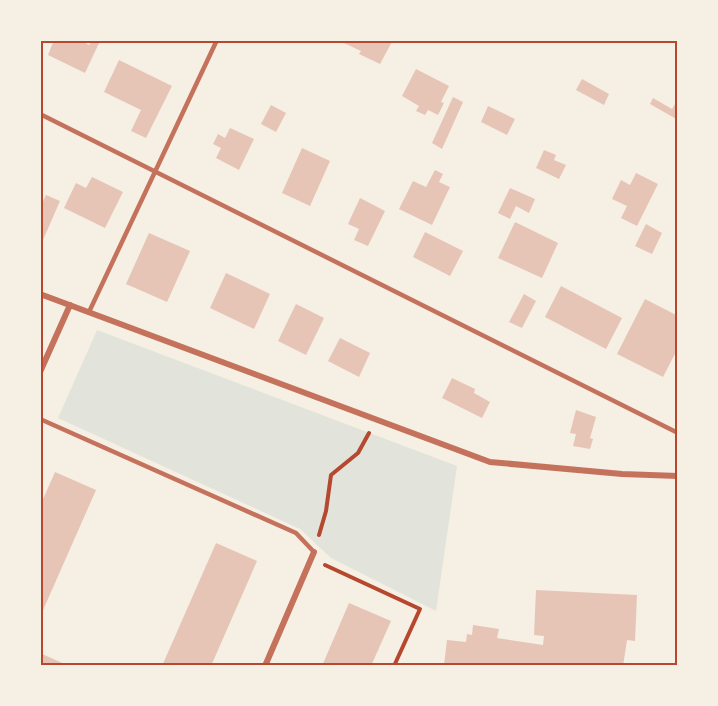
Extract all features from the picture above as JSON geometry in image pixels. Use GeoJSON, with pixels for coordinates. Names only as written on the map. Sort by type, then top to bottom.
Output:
{"type":"FeatureCollection","features":[{"type":"Feature","properties":{"kind":"street"},"geometry":{"type":"LineString","coordinates":[[40,294],[490,462],[622,474],[678,476]]}},
{"type":"Feature","properties":{"kind":"street"},"geometry":{"type":"LineString","coordinates":[[40,372],[70,305]]}},
{"type":"Feature","properties":{"kind":"street"},"geometry":{"type":"LineString","coordinates":[[265,666],[313,555]]}},
{"type":"Feature","properties":{"kind":"lane"},"geometry":{"type":"LineString","coordinates":[[89,312],[217,40]]}},
{"type":"Feature","properties":{"kind":"lane"},"geometry":{"type":"LineString","coordinates":[[40,114],[678,433]]}},
{"type":"Feature","properties":{"kind":"lane"},"geometry":{"type":"LineString","coordinates":[[40,419],[296,533],[313,555]]}},
{"type":"Feature","properties":{"kind":"path"},"geometry":{"type":"LineString","coordinates":[[377,420],[358,453],[331,475],[326,511],[313,555],[420,609],[394,666]]}},
{"type":"Feature","properties":{"kind":"shaded area"},"geometry":{"type":"Polygon","coordinates":[[[97,330],[457,466],[436,611],[331,558],[300,529],[58,418],[97,330]]]}},
{"type":"Feature","properties":{"kind":"building"},"geometry":{"type":"Polygon","coordinates":[[[54,40],[80,40],[89,45],[93,40],[99,43],[85,73],[48,55],[54,40]]]}},
{"type":"Feature","properties":{"kind":"building"},"geometry":{"type":"Polygon","coordinates":[[[346,40],[393,40],[380,64],[359,54],[361,51],[344,43],[346,40]]]}},
{"type":"Feature","properties":{"kind":"building"},"geometry":{"type":"Polygon","coordinates":[[[119,60],[172,86],[146,138],[131,131],[141,110],[104,92],[119,60]]]}},
{"type":"Feature","properties":{"kind":"building"},"geometry":{"type":"Polygon","coordinates":[[[416,69],[449,86],[441,102],[444,103],[438,115],[428,110],[425,115],[416,111],[419,106],[402,96],[416,69]]]}},
{"type":"Feature","properties":{"kind":"building"},"geometry":{"type":"Polygon","coordinates":[[[582,79],[609,94],[604,105],[576,90],[582,79]]]}},
{"type":"Feature","properties":{"kind":"building"},"geometry":{"type":"Polygon","coordinates":[[[453,97],[463,102],[442,149],[432,143],[453,97]]]}},
{"type":"Feature","properties":{"kind":"building"},"geometry":{"type":"Polygon","coordinates":[[[653,98],[672,109],[678,99],[678,120],[650,104],[653,98]]]}},
{"type":"Feature","properties":{"kind":"building"},"geometry":{"type":"Polygon","coordinates":[[[271,105],[286,113],[276,132],[261,124],[271,105]]]}},
{"type":"Feature","properties":{"kind":"building"},"geometry":{"type":"Polygon","coordinates":[[[488,106],[515,119],[507,135],[481,122],[488,106]]]}},
{"type":"Feature","properties":{"kind":"building"},"geometry":{"type":"Polygon","coordinates":[[[230,128],[254,139],[239,170],[216,158],[221,148],[213,144],[218,134],[225,138],[230,128]]]}},
{"type":"Feature","properties":{"kind":"building"},"geometry":{"type":"Polygon","coordinates":[[[302,148],[330,161],[310,206],[282,193],[302,148]]]}},
{"type":"Feature","properties":{"kind":"building"},"geometry":{"type":"Polygon","coordinates":[[[544,150],[556,155],[554,160],[566,165],[559,179],[536,168],[544,150]]]}},
{"type":"Feature","properties":{"kind":"building"},"geometry":{"type":"Polygon","coordinates":[[[435,170],[443,174],[439,182],[450,187],[432,225],[399,209],[413,181],[426,187],[435,170]]]}},
{"type":"Feature","properties":{"kind":"building"},"geometry":{"type":"Polygon","coordinates":[[[636,173],[658,184],[637,226],[621,218],[627,206],[612,199],[621,180],[630,185],[636,173]]]}},
{"type":"Feature","properties":{"kind":"building"},"geometry":{"type":"Polygon","coordinates":[[[92,177],[123,192],[105,228],[64,208],[76,183],[86,188],[92,177]]]}},
{"type":"Feature","properties":{"kind":"building"},"geometry":{"type":"Polygon","coordinates":[[[510,188],[535,199],[529,213],[516,206],[510,219],[498,213],[510,188]]]}},
{"type":"Feature","properties":{"kind":"building"},"geometry":{"type":"Polygon","coordinates":[[[46,195],[60,201],[43,240],[40,239],[40,208],[46,195]]]}},
{"type":"Feature","properties":{"kind":"building"},"geometry":{"type":"Polygon","coordinates":[[[360,198],[385,211],[368,246],[354,240],[359,229],[348,224],[360,198]]]}},
{"type":"Feature","properties":{"kind":"building"},"geometry":{"type":"Polygon","coordinates":[[[515,222],[558,243],[542,278],[498,258],[515,222]]]}},
{"type":"Feature","properties":{"kind":"building"},"geometry":{"type":"Polygon","coordinates":[[[646,224],[662,233],[652,254],[635,246],[646,224]]]}},
{"type":"Feature","properties":{"kind":"building"},"geometry":{"type":"Polygon","coordinates":[[[425,232],[463,251],[450,276],[413,257],[425,232]]]}},
{"type":"Feature","properties":{"kind":"building"},"geometry":{"type":"Polygon","coordinates":[[[149,233],[190,251],[167,302],[126,284],[149,233]]]}},
{"type":"Feature","properties":{"kind":"building"},"geometry":{"type":"Polygon","coordinates":[[[226,273],[270,294],[254,329],[210,308],[226,273]]]}},
{"type":"Feature","properties":{"kind":"building"},"geometry":{"type":"Polygon","coordinates":[[[561,286],[622,318],[606,349],[545,317],[561,286]]]}},
{"type":"Feature","properties":{"kind":"building"},"geometry":{"type":"Polygon","coordinates":[[[524,294],[536,301],[522,328],[509,322],[524,294]]]}},
{"type":"Feature","properties":{"kind":"building"},"geometry":{"type":"Polygon","coordinates":[[[645,299],[678,316],[678,348],[663,377],[617,354],[645,299]]]}},
{"type":"Feature","properties":{"kind":"building"},"geometry":{"type":"Polygon","coordinates":[[[296,304],[324,318],[306,355],[278,341],[296,304]]]}},
{"type":"Feature","properties":{"kind":"building"},"geometry":{"type":"Polygon","coordinates":[[[340,338],[370,353],[359,377],[328,361],[340,338]]]}},
{"type":"Feature","properties":{"kind":"building"},"geometry":{"type":"Polygon","coordinates":[[[452,378],[475,389],[474,393],[490,402],[482,418],[442,398],[452,378]]]}},
{"type":"Feature","properties":{"kind":"building"},"geometry":{"type":"Polygon","coordinates":[[[576,410],[596,417],[590,438],[593,439],[590,449],[573,446],[576,434],[570,433],[576,410]]]}},
{"type":"Feature","properties":{"kind":"building"},"geometry":{"type":"Polygon","coordinates":[[[55,472],[96,490],[40,617],[40,506],[55,472]]]}},
{"type":"Feature","properties":{"kind":"building"},"geometry":{"type":"Polygon","coordinates":[[[216,543],[257,561],[211,666],[162,666],[216,543]]]}},
{"type":"Feature","properties":{"kind":"building"},"geometry":{"type":"Polygon","coordinates":[[[536,590],[637,595],[635,641],[627,640],[623,666],[444,665],[447,640],[466,642],[467,634],[472,635],[473,625],[499,629],[497,638],[543,645],[544,636],[534,635],[536,590]]]}},
{"type":"Feature","properties":{"kind":"building"},"geometry":{"type":"Polygon","coordinates":[[[349,603],[391,621],[371,666],[322,666],[349,603]]]}},
{"type":"Feature","properties":{"kind":"building"},"geometry":{"type":"Polygon","coordinates":[[[40,653],[69,666],[40,666],[40,653]]]}}]}
